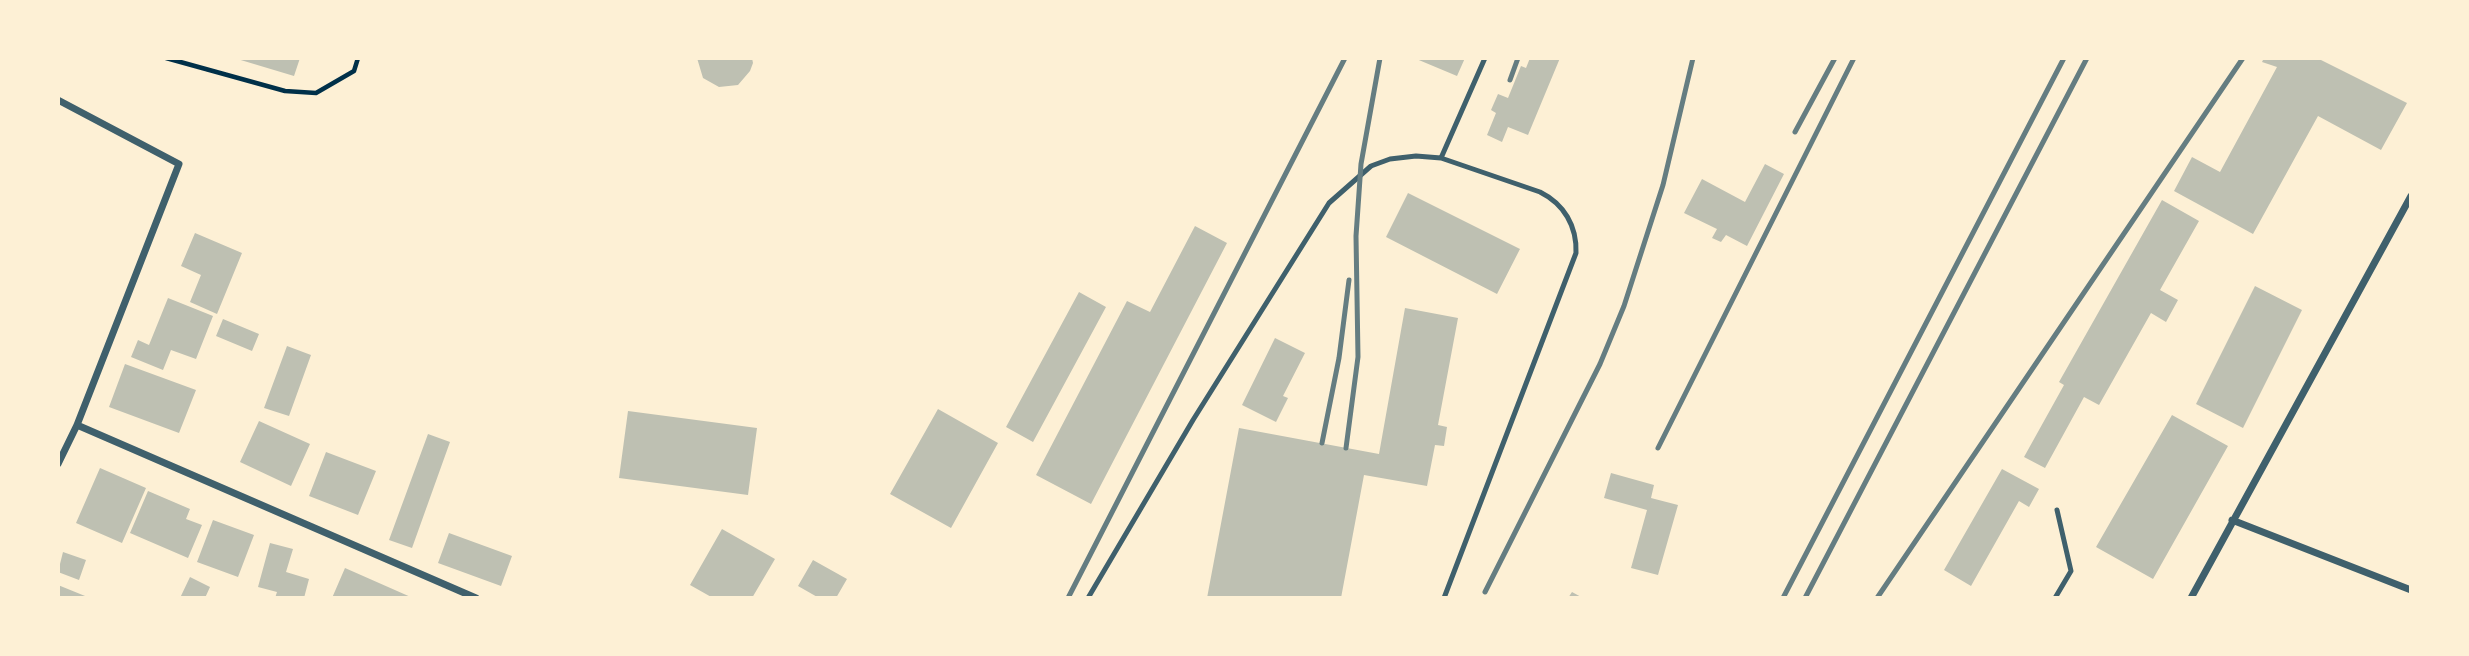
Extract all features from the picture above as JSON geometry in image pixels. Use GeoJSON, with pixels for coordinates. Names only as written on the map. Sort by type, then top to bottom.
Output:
{"type":"FeatureCollection","features":[{"type":"Feature","properties":{"kind":"street"},"geometry":{"type":"LineString","coordinates":[[58,100],[179,164],[78,425],[58,464]]}},
{"type":"Feature","properties":{"kind":"street"},"geometry":{"type":"LineString","coordinates":[[2191,598],[2411,196]]}},
{"type":"Feature","properties":{"kind":"street"},"geometry":{"type":"LineString","coordinates":[[78,425],[476,598]]}},
{"type":"Feature","properties":{"kind":"street"},"geometry":{"type":"LineString","coordinates":[[2232,520],[2411,590]]}},
{"type":"Feature","properties":{"kind":"lane"},"geometry":{"type":"LineString","coordinates":[[1441,158],[1485,58]]}},
{"type":"Feature","properties":{"kind":"lane"},"geometry":{"type":"LineString","coordinates":[[1088,598],[1193,420],[1329,204],[1380,162],[1416,156],[1441,158],[1554,199],[1571,222],[1577,237],[1576,253],[1444,598]]}},
{"type":"Feature","properties":{"kind":"lane"},"geometry":{"type":"LineString","coordinates":[[2055,598],[2071,571],[2057,510]]}},
{"type":"Feature","properties":{"kind":"path"},"geometry":{"type":"LineString","coordinates":[[166,58],[285,91],[316,93],[354,71],[358,58]]}},
{"type":"Feature","properties":{"kind":"building"},"geometry":{"type":"Polygon","coordinates":[[[234,58],[300,58],[294,76],[234,58]]]}},
{"type":"Feature","properties":{"kind":"building"},"geometry":{"type":"Polygon","coordinates":[[[697,58],[752,58],[753,63],[738,85],[719,87],[703,78],[697,58]]]}},
{"type":"Feature","properties":{"kind":"building"},"geometry":{"type":"Polygon","coordinates":[[[1414,58],[1465,58],[1457,76],[1414,58]]]}},
{"type":"Feature","properties":{"kind":"building"},"geometry":{"type":"Polygon","coordinates":[[[1530,58],[1560,58],[1528,135],[1508,127],[1502,142],[1487,135],[1496,113],[1491,110],[1498,94],[1508,98],[1521,66],[1526,68],[1530,58]]]}},
{"type":"Feature","properties":{"kind":"building"},"geometry":{"type":"Polygon","coordinates":[[[2264,58],[2317,58],[2407,103],[2381,150],[2318,116],[2253,234],[2174,191],[2192,157],[2220,172],[2277,67],[2262,62],[2264,58]]]}},
{"type":"Feature","properties":{"kind":"building"},"geometry":{"type":"Polygon","coordinates":[[[1765,164],[1784,174],[1747,246],[1726,235],[1721,242],[1712,238],[1717,229],[1684,213],[1702,179],[1745,202],[1765,164]]]}},
{"type":"Feature","properties":{"kind":"building"},"geometry":{"type":"Polygon","coordinates":[[[1408,193],[1520,249],[1497,294],[1386,237],[1408,193]]]}},
{"type":"Feature","properties":{"kind":"building"},"geometry":{"type":"Polygon","coordinates":[[[2162,200],[2199,221],[2160,290],[2178,300],[2166,322],[2151,313],[2099,405],[2084,397],[2045,468],[2024,457],[2064,385],[2059,382],[2162,200]]]}},
{"type":"Feature","properties":{"kind":"building"},"geometry":{"type":"Polygon","coordinates":[[[1195,226],[1227,243],[1091,504],[1036,475],[1127,301],[1150,312],[1195,226]]]}},
{"type":"Feature","properties":{"kind":"building"},"geometry":{"type":"Polygon","coordinates":[[[195,233],[242,253],[217,314],[190,302],[201,275],[181,266],[195,233]]]}},
{"type":"Feature","properties":{"kind":"building"},"geometry":{"type":"Polygon","coordinates":[[[2255,286],[2302,310],[2243,428],[2196,404],[2255,286]]]}},
{"type":"Feature","properties":{"kind":"building"},"geometry":{"type":"Polygon","coordinates":[[[1079,292],[1106,307],[1033,442],[1006,427],[1079,292]]]}},
{"type":"Feature","properties":{"kind":"building"},"geometry":{"type":"Polygon","coordinates":[[[168,298],[213,316],[196,359],[171,350],[163,370],[131,357],[138,340],[149,345],[168,298]]]}},
{"type":"Feature","properties":{"kind":"building"},"geometry":{"type":"Polygon","coordinates":[[[1405,308],[1458,318],[1438,425],[1447,427],[1444,446],[1435,445],[1427,486],[1364,475],[1341,598],[1207,598],[1239,428],[1379,454],[1405,308]]]}},
{"type":"Feature","properties":{"kind":"building"},"geometry":{"type":"Polygon","coordinates":[[[223,319],[259,334],[252,351],[216,336],[223,319]]]}},
{"type":"Feature","properties":{"kind":"building"},"geometry":{"type":"Polygon","coordinates":[[[1275,338],[1305,353],[1283,396],[1288,398],[1276,422],[1242,405],[1275,338]]]}},
{"type":"Feature","properties":{"kind":"building"},"geometry":{"type":"Polygon","coordinates":[[[287,346],[311,355],[289,416],[264,408],[287,346]]]}},
{"type":"Feature","properties":{"kind":"building"},"geometry":{"type":"Polygon","coordinates":[[[125,364],[196,390],[179,433],[109,407],[125,364]]]}},
{"type":"Feature","properties":{"kind":"building"},"geometry":{"type":"Polygon","coordinates":[[[938,409],[998,443],[951,528],[890,494],[938,409]]]}},
{"type":"Feature","properties":{"kind":"building"},"geometry":{"type":"Polygon","coordinates":[[[628,411],[757,428],[748,495],[619,478],[628,411]]]}},
{"type":"Feature","properties":{"kind":"building"},"geometry":{"type":"Polygon","coordinates":[[[2172,415],[2228,446],[2153,579],[2096,547],[2172,415]]]}},
{"type":"Feature","properties":{"kind":"building"},"geometry":{"type":"Polygon","coordinates":[[[259,421],[310,444],[291,486],[240,462],[259,421]]]}},
{"type":"Feature","properties":{"kind":"building"},"geometry":{"type":"Polygon","coordinates":[[[428,434],[450,442],[412,548],[389,540],[428,434]]]}},
{"type":"Feature","properties":{"kind":"building"},"geometry":{"type":"Polygon","coordinates":[[[326,452],[376,471],[358,515],[309,496],[326,452]]]}},
{"type":"Feature","properties":{"kind":"building"},"geometry":{"type":"Polygon","coordinates":[[[100,468],[146,488],[122,543],[76,523],[100,468]]]}},
{"type":"Feature","properties":{"kind":"building"},"geometry":{"type":"Polygon","coordinates":[[[2002,469],[2039,489],[2029,507],[2019,501],[1971,586],[1944,570],[2002,469]]]}},
{"type":"Feature","properties":{"kind":"building"},"geometry":{"type":"Polygon","coordinates":[[[1611,473],[1654,485],[1651,498],[1678,505],[1658,575],[1631,568],[1647,510],[1604,498],[1611,473]]]}},
{"type":"Feature","properties":{"kind":"building"},"geometry":{"type":"Polygon","coordinates":[[[148,491],[190,509],[186,519],[202,525],[188,558],[130,533],[148,491]]]}},
{"type":"Feature","properties":{"kind":"building"},"geometry":{"type":"Polygon","coordinates":[[[213,520],[254,535],[238,577],[197,562],[213,520]]]}},
{"type":"Feature","properties":{"kind":"building"},"geometry":{"type":"Polygon","coordinates":[[[722,529],[775,559],[752,598],[713,598],[690,585],[722,529]]]}},
{"type":"Feature","properties":{"kind":"building"},"geometry":{"type":"Polygon","coordinates":[[[449,533],[512,556],[501,586],[438,563],[449,533]]]}},
{"type":"Feature","properties":{"kind":"building"},"geometry":{"type":"Polygon","coordinates":[[[270,543],[293,549],[286,572],[309,579],[304,598],[275,598],[277,592],[258,587],[270,543]]]}},
{"type":"Feature","properties":{"kind":"building"},"geometry":{"type":"Polygon","coordinates":[[[63,552],[86,560],[79,580],[58,572],[63,552]]]}},
{"type":"Feature","properties":{"kind":"building"},"geometry":{"type":"Polygon","coordinates":[[[813,560],[847,579],[836,598],[819,598],[798,586],[813,560]]]}},
{"type":"Feature","properties":{"kind":"building"},"geometry":{"type":"Polygon","coordinates":[[[345,568],[413,598],[332,598],[345,568]]]}},
{"type":"Feature","properties":{"kind":"building"},"geometry":{"type":"Polygon","coordinates":[[[190,577],[210,587],[205,598],[180,598],[190,577]]]}},
{"type":"Feature","properties":{"kind":"building"},"geometry":{"type":"Polygon","coordinates":[[[58,585],[90,598],[58,598],[58,585]]]}},
{"type":"Feature","properties":{"kind":"building"},"geometry":{"type":"Polygon","coordinates":[[[1572,592],[1583,598],[1568,598],[1572,592]]]}},
{"type":"Feature","properties":{"kind":"railway"},"geometry":{"type":"LineString","coordinates":[[1068,598],[1345,58]]}},
{"type":"Feature","properties":{"kind":"railway"},"geometry":{"type":"LineString","coordinates":[[1346,448],[1358,357],[1356,236],[1361,164],[1380,58]]}},
{"type":"Feature","properties":{"kind":"railway"},"geometry":{"type":"LineString","coordinates":[[1510,80],[1518,58]]}},
{"type":"Feature","properties":{"kind":"railway"},"geometry":{"type":"LineString","coordinates":[[1485,592],[1600,364],[1624,306],[1663,185],[1693,58]]}},
{"type":"Feature","properties":{"kind":"railway"},"geometry":{"type":"LineString","coordinates":[[1795,132],[1835,58]]}},
{"type":"Feature","properties":{"kind":"railway"},"geometry":{"type":"LineString","coordinates":[[1658,448],[1854,58]]}},
{"type":"Feature","properties":{"kind":"railway"},"geometry":{"type":"LineString","coordinates":[[1783,598],[2064,58]]}},
{"type":"Feature","properties":{"kind":"railway"},"geometry":{"type":"LineString","coordinates":[[1805,598],[2087,58]]}},
{"type":"Feature","properties":{"kind":"railway"},"geometry":{"type":"LineString","coordinates":[[1877,598],[2243,58]]}},
{"type":"Feature","properties":{"kind":"railway"},"geometry":{"type":"LineString","coordinates":[[1322,443],[1339,358],[1349,280]]}}]}
